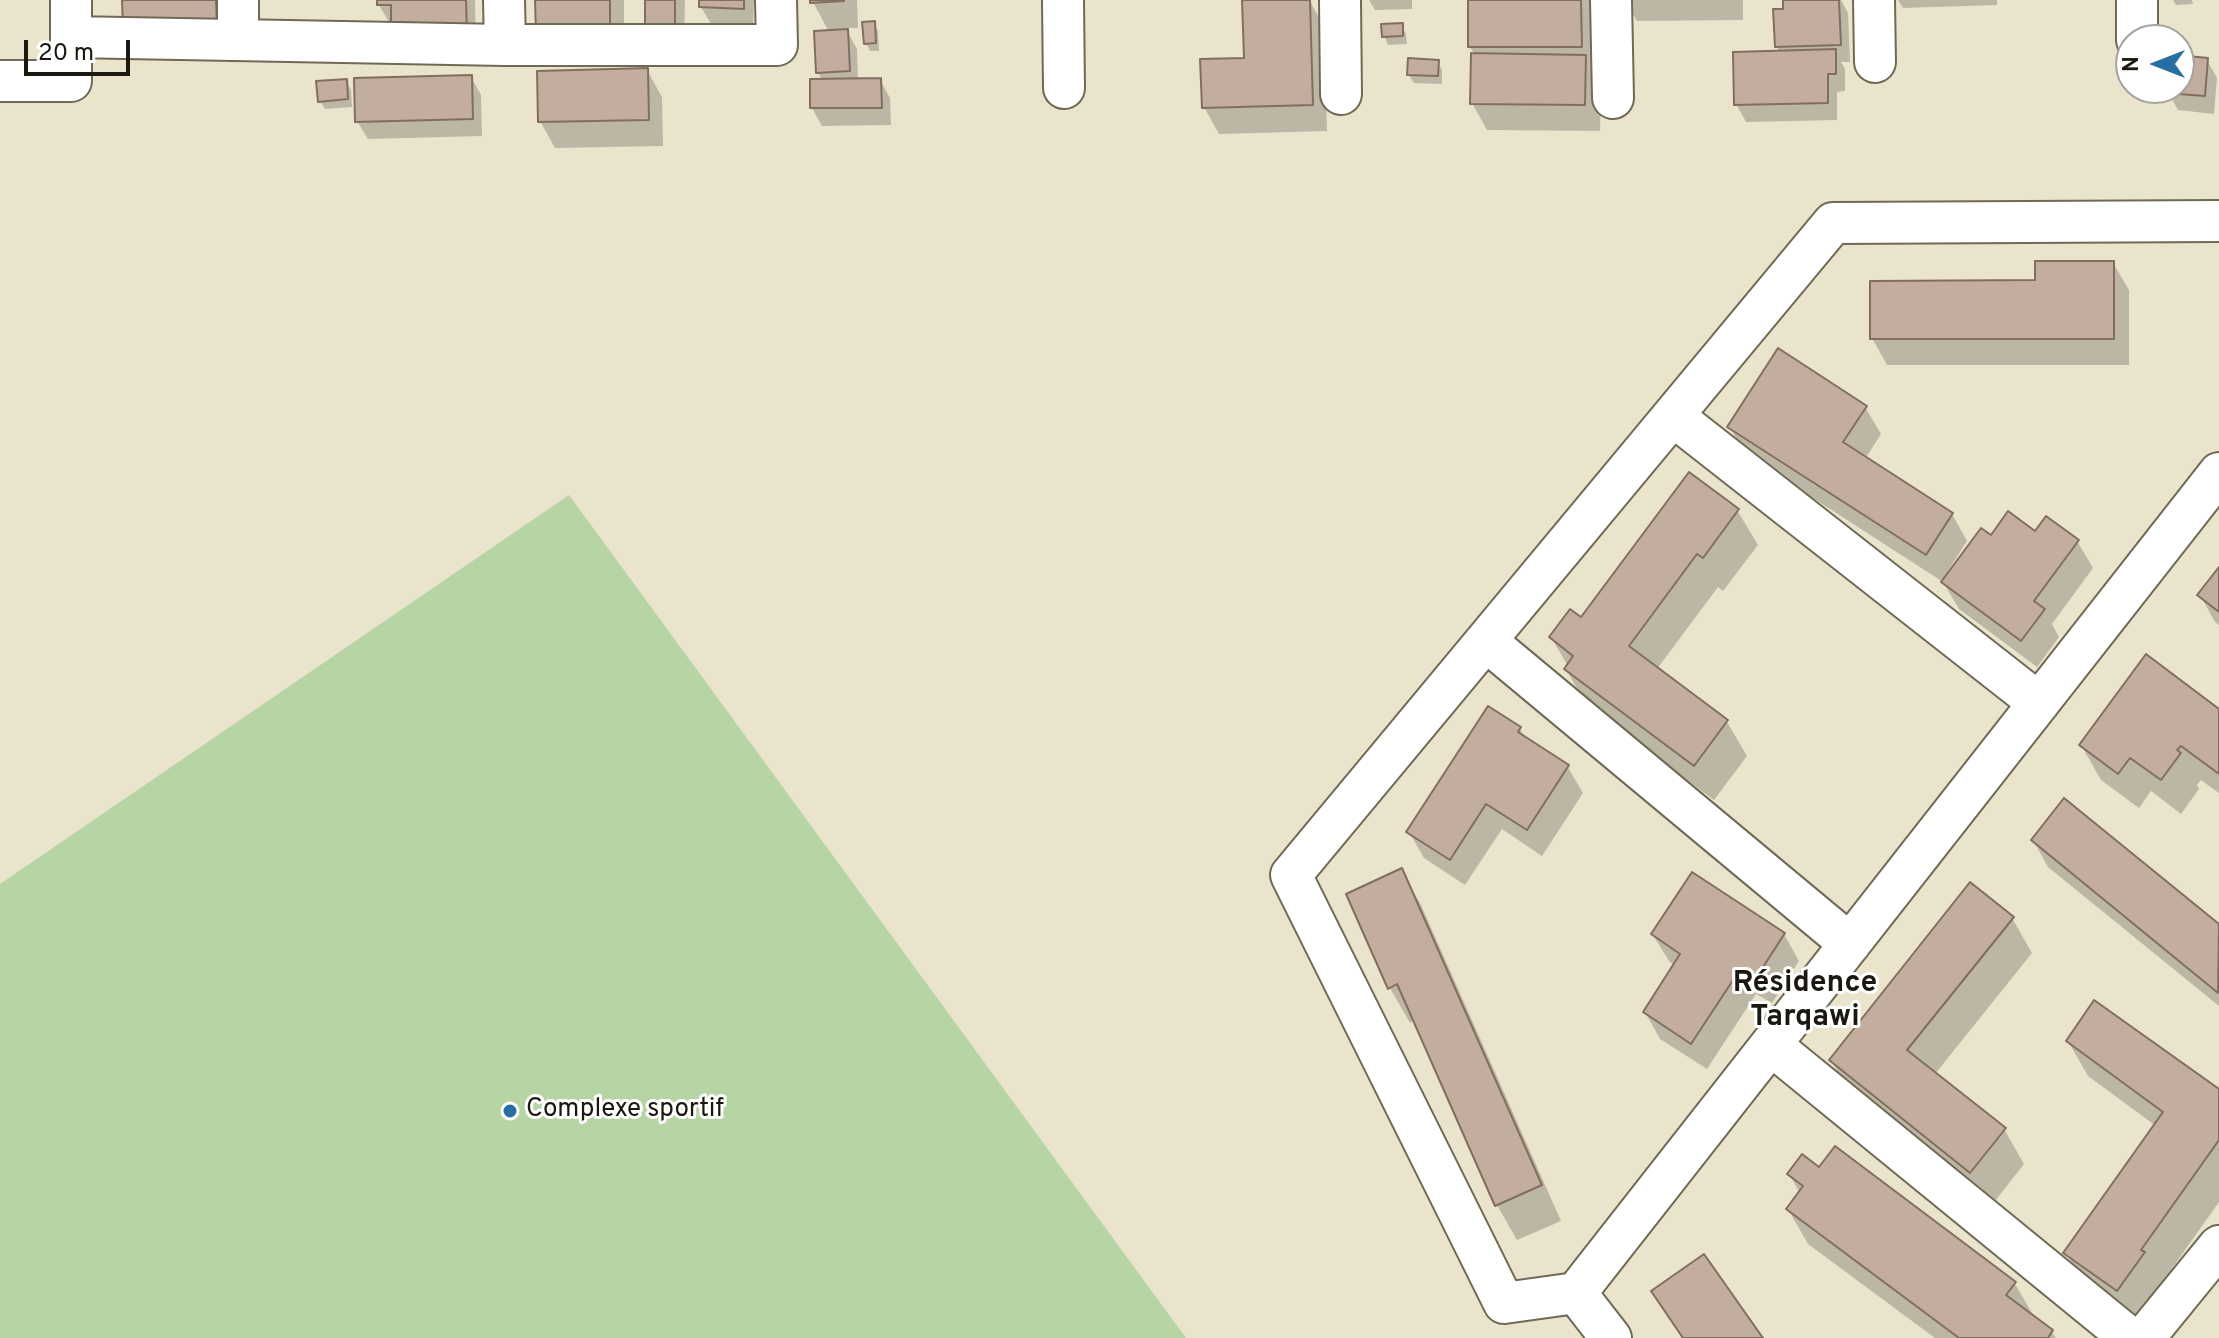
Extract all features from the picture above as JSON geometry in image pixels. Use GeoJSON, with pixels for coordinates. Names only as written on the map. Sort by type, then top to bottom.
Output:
{"type":"FeatureCollection","features":[{"type":"Feature","properties":{"kind":"street"},"geometry":{"type":"LineString","coordinates":[[238,0],[238,40]]}},
{"type":"Feature","properties":{"kind":"street"},"geometry":{"type":"LineString","coordinates":[[504,0],[505,45]]}},
{"type":"Feature","properties":{"kind":"street"},"geometry":{"type":"LineString","coordinates":[[0,81],[71,81],[71,18],[238,40],[505,45],[777,45],[776,0]]}},
{"type":"Feature","properties":{"kind":"street"},"geometry":{"type":"LineString","coordinates":[[1063,0],[1064,88]]}},
{"type":"Feature","properties":{"kind":"street"},"geometry":{"type":"LineString","coordinates":[[1340,0],[1341,94]]}},
{"type":"Feature","properties":{"kind":"street"},"geometry":{"type":"LineString","coordinates":[[1611,0],[1613,98]]}},
{"type":"Feature","properties":{"kind":"street"},"geometry":{"type":"LineString","coordinates":[[1874,0],[1875,62]]}},
{"type":"Feature","properties":{"kind":"street"},"geometry":{"type":"LineString","coordinates":[[2137,0],[2137,24]]}},
{"type":"Feature","properties":{"kind":"street"},"geometry":{"type":"LineString","coordinates":[[2219,221],[1833,223],[1291,875],[1504,1303],[1576,1293],[2219,473]]}},
{"type":"Feature","properties":{"kind":"street"},"geometry":{"type":"LineString","coordinates":[[1673,416],[2039,703]]}},
{"type":"Feature","properties":{"kind":"street"},"geometry":{"type":"LineString","coordinates":[[1486,641],[1850,944]]}},
{"type":"Feature","properties":{"kind":"street"},"geometry":{"type":"LineString","coordinates":[[1771,1045],[2130,1338]]}},
{"type":"Feature","properties":{"kind":"street"},"geometry":{"type":"LineString","coordinates":[[2144,1338],[2205,1290],[2219,1246]]}},
{"type":"Feature","properties":{"kind":"street"},"geometry":{"type":"LineString","coordinates":[[1576,1293],[1611,1338]]}},
{"type":"Feature","properties":{"kind":"green space","name":"Complexe sportif"},"geometry":{"type":"Polygon","coordinates":[[[569,495],[1186,1338],[0,1338],[0,884],[569,495]]]}},
{"type":"Feature","properties":{"kind":"building"},"geometry":{"type":"Polygon","coordinates":[[[122,0],[216,0],[217,26],[123,30],[122,0]]]}},
{"type":"Feature","properties":{"kind":"building"},"geometry":{"type":"Polygon","coordinates":[[[377,0],[466,0],[467,34],[391,35],[391,5],[377,5],[377,0]]]}},
{"type":"Feature","properties":{"kind":"building"},"geometry":{"type":"Polygon","coordinates":[[[535,0],[610,0],[610,32],[536,33],[535,0]]]}},
{"type":"Feature","properties":{"kind":"building"},"geometry":{"type":"Polygon","coordinates":[[[645,0],[675,0],[675,31],[645,30],[645,0]]]}},
{"type":"Feature","properties":{"kind":"building"},"geometry":{"type":"Polygon","coordinates":[[[699,0],[744,0],[744,9],[699,7],[699,0]]]}},
{"type":"Feature","properties":{"kind":"building"},"geometry":{"type":"Polygon","coordinates":[[[810,0],[844,0],[844,1],[810,3],[810,0]]]}},
{"type":"Feature","properties":{"kind":"building"},"geometry":{"type":"Polygon","coordinates":[[[1242,0],[1310,0],[1313,105],[1202,108],[1200,59],[1244,58],[1242,0]]]}},
{"type":"Feature","properties":{"kind":"building"},"geometry":{"type":"Polygon","coordinates":[[[1468,0],[1581,0],[1582,47],[1468,47],[1468,0]]]}},
{"type":"Feature","properties":{"kind":"building"},"geometry":{"type":"Polygon","coordinates":[[[1783,0],[1839,0],[1841,45],[1775,47],[1773,9],[1783,9],[1783,0]]]}},
{"type":"Feature","properties":{"kind":"building"},"geometry":{"type":"Polygon","coordinates":[[[875,21],[876,43],[864,44],[862,22],[875,21]]]}},
{"type":"Feature","properties":{"kind":"building"},"geometry":{"type":"Polygon","coordinates":[[[1403,23],[1403,36],[1382,37],[1381,24],[1403,23]]]}},
{"type":"Feature","properties":{"kind":"building"},"geometry":{"type":"Polygon","coordinates":[[[848,29],[850,71],[816,73],[814,31],[848,29]]]}},
{"type":"Feature","properties":{"kind":"building"},"geometry":{"type":"Polygon","coordinates":[[[1836,49],[1836,74],[1828,74],[1828,103],[1734,105],[1733,52],[1836,49]]]}},
{"type":"Feature","properties":{"kind":"building"},"geometry":{"type":"Polygon","coordinates":[[[1471,53],[1586,55],[1585,105],[1470,104],[1471,53]]]}},
{"type":"Feature","properties":{"kind":"building"},"geometry":{"type":"Polygon","coordinates":[[[2195,57],[2208,58],[2205,96],[2195,95],[2195,57]]]}},
{"type":"Feature","properties":{"kind":"building"},"geometry":{"type":"Polygon","coordinates":[[[1408,58],[1439,60],[1438,76],[1407,75],[1408,58]]]}},
{"type":"Feature","properties":{"kind":"building"},"geometry":{"type":"Polygon","coordinates":[[[648,68],[649,120],[538,122],[537,71],[648,68]]]}},
{"type":"Feature","properties":{"kind":"building"},"geometry":{"type":"Polygon","coordinates":[[[472,75],[473,119],[355,122],[354,78],[472,75]]]}},
{"type":"Feature","properties":{"kind":"building"},"geometry":{"type":"Polygon","coordinates":[[[881,78],[882,108],[810,108],[810,79],[881,78]]]}},
{"type":"Feature","properties":{"kind":"building"},"geometry":{"type":"Polygon","coordinates":[[[347,79],[348,99],[318,102],[316,81],[347,79]]]}},
{"type":"Feature","properties":{"kind":"building"},"geometry":{"type":"Polygon","coordinates":[[[2035,261],[2114,261],[2114,339],[1870,339],[1870,281],[2035,280],[2035,261]]]}},
{"type":"Feature","properties":{"kind":"building"},"geometry":{"type":"Polygon","coordinates":[[[1778,348],[1867,406],[1843,442],[1953,513],[1926,555],[1727,427],[1778,348]]]}},
{"type":"Feature","properties":{"kind":"building"},"geometry":{"type":"Polygon","coordinates":[[[1689,472],[1739,509],[1703,558],[1697,554],[1629,646],[1728,720],[1694,766],[1564,669],[1573,656],[1549,637],[1570,609],[1581,617],[1689,472]]]}},
{"type":"Feature","properties":{"kind":"building"},"geometry":{"type":"Polygon","coordinates":[[[2008,511],[2035,531],[2046,516],[2079,540],[2034,601],[2045,609],[2021,641],[1941,582],[1981,528],[1991,535],[2008,511]]]}},
{"type":"Feature","properties":{"kind":"building"},"geometry":{"type":"Polygon","coordinates":[[[2219,567],[2219,612],[2197,595],[2219,567]]]}},
{"type":"Feature","properties":{"kind":"building"},"geometry":{"type":"Polygon","coordinates":[[[2146,654],[2219,709],[2219,774],[2181,746],[2177,750],[2181,753],[2161,780],[2130,758],[2118,774],[2079,745],[2146,654]]]}},
{"type":"Feature","properties":{"kind":"building"},"geometry":{"type":"Polygon","coordinates":[[[1488,706],[1521,727],[1518,732],[1569,765],[1527,830],[1486,804],[1450,860],[1406,832],[1488,706]]]}},
{"type":"Feature","properties":{"kind":"building"},"geometry":{"type":"Polygon","coordinates":[[[2064,798],[2219,924],[2218,993],[2031,840],[2064,798]]]}},
{"type":"Feature","properties":{"kind":"building"},"geometry":{"type":"Polygon","coordinates":[[[1402,868],[1542,1185],[1495,1206],[1397,984],[1388,989],[1346,894],[1402,868]]]}},
{"type":"Feature","properties":{"kind":"building"},"geometry":{"type":"Polygon","coordinates":[[[1692,872],[1785,933],[1756,978],[1741,968],[1691,1044],[1643,1012],[1680,954],[1651,934],[1692,872]]]}},
{"type":"Feature","properties":{"kind":"building"},"geometry":{"type":"Polygon","coordinates":[[[1970,882],[2014,917],[1907,1050],[2006,1128],[1970,1173],[1829,1060],[1970,882]]]}},
{"type":"Feature","properties":{"kind":"building"},"geometry":{"type":"Polygon","coordinates":[[[2094,1000],[2219,1089],[2219,1140],[2141,1250],[2145,1252],[2117,1291],[2063,1253],[2163,1112],[2066,1041],[2094,1000]]]}},
{"type":"Feature","properties":{"kind":"building"},"geometry":{"type":"Polygon","coordinates":[[[1835,1146],[2016,1282],[2006,1295],[2053,1330],[2048,1338],[1959,1338],[1786,1209],[1803,1186],[1787,1174],[1802,1154],[1819,1167],[1835,1146]]]}},
{"type":"Feature","properties":{"kind":"building"},"geometry":{"type":"Polygon","coordinates":[[[1704,1254],[1763,1338],[1683,1338],[1651,1291],[1704,1254]]]}},
{"type":"Feature","properties":{"kind":"place","name":"Complexe sportif"},"geometry":{"type":"Point","coordinates":[510,1111]}},
{"type":"Feature","properties":{"kind":"district","name":"Résidence Tarqawi"},"geometry":{"type":"Point","coordinates":[1805,1002]}}]}
